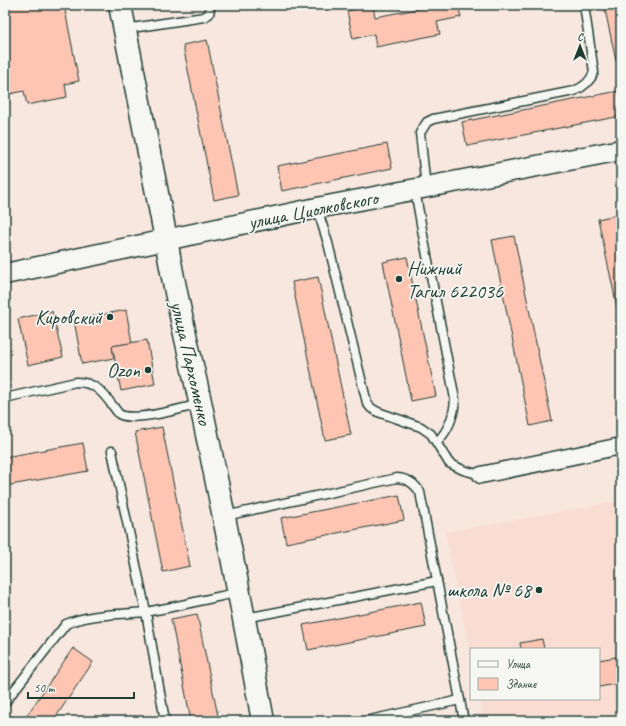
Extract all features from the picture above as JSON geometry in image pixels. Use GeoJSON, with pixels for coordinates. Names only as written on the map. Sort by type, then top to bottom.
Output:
{"type":"FeatureCollection","features":[{"type":"Feature","properties":{"kind":"main road","name":"улица Пархоменко"},"geometry":{"type":"LineString","coordinates":[[120,5],[166,239],[172,277],[201,404],[239,592],[263,721]]}},
{"type":"Feature","properties":{"kind":"street","name":"улица Циолковского"},"geometry":{"type":"LineString","coordinates":[[5,274],[317,208],[621,150]]}},
{"type":"Feature","properties":{"kind":"street"},"geometry":{"type":"LineString","coordinates":[[481,475],[621,446]]}},
{"type":"Feature","properties":{"kind":"lane"},"geometry":{"type":"LineString","coordinates":[[125,29],[204,17],[209,14],[211,5]]}},
{"type":"Feature","properties":{"kind":"lane"},"geometry":{"type":"LineString","coordinates":[[437,442],[444,435],[450,424],[454,411],[455,399],[423,235],[420,133],[427,122],[433,119],[574,90],[587,85],[594,72],[584,5]]}},
{"type":"Feature","properties":{"kind":"lane"},"geometry":{"type":"LineString","coordinates":[[317,208],[328,243],[367,403],[371,408],[378,412],[421,427],[431,434],[450,463],[463,470],[481,475]]}},
{"type":"Feature","properties":{"kind":"lane"},"geometry":{"type":"LineString","coordinates":[[5,398],[76,382],[86,382],[102,392],[123,417],[146,416],[201,404]]}},
{"type":"Feature","properties":{"kind":"lane"},"geometry":{"type":"LineString","coordinates":[[112,451],[146,612],[165,721]]}},
{"type":"Feature","properties":{"kind":"lane"},"geometry":{"type":"LineString","coordinates":[[224,517],[397,478],[404,479],[415,486],[420,492],[464,721]]}},
{"type":"Feature","properties":{"kind":"lane"},"geometry":{"type":"LineString","coordinates":[[244,618],[437,581]]}},
{"type":"Feature","properties":{"kind":"lane"},"geometry":{"type":"LineString","coordinates":[[5,702],[66,624],[77,619],[87,617],[146,612],[239,592]]}},
{"type":"Feature","properties":{"kind":"lane"},"geometry":{"type":"LineString","coordinates":[[364,721],[460,700]]}},
{"type":"Feature","properties":{"kind":"shaded area","name":"школа № 68"},"geometry":{"type":"Polygon","coordinates":[[[621,501],[621,715],[590,721],[484,721],[479,700],[600,700],[600,648],[470,648],[470,653],[445,532],[621,501]]]}},
{"type":"Feature","properties":{"kind":"building"},"geometry":{"type":"Polygon","coordinates":[[[5,5],[64,5],[79,81],[65,84],[67,97],[27,105],[24,91],[5,95],[5,5]]]}},
{"type":"Feature","properties":{"kind":"building"},"geometry":{"type":"Polygon","coordinates":[[[428,5],[458,5],[461,17],[437,22],[440,34],[376,47],[374,34],[353,39],[347,11],[373,6],[375,17],[428,7],[428,5]]]}},
{"type":"Feature","properties":{"kind":"building"},"geometry":{"type":"Polygon","coordinates":[[[604,5],[621,5],[621,60],[616,61],[604,5]]]}},
{"type":"Feature","properties":{"kind":"building"},"geometry":{"type":"Polygon","coordinates":[[[207,40],[238,195],[214,200],[183,45],[207,40]]]}},
{"type":"Feature","properties":{"kind":"building"},"geometry":{"type":"Polygon","coordinates":[[[618,91],[621,105],[621,116],[467,146],[462,122],[618,91]]]}},
{"type":"Feature","properties":{"kind":"building"},"geometry":{"type":"Polygon","coordinates":[[[387,144],[392,168],[282,191],[277,166],[387,144]]]}},
{"type":"Feature","properties":{"kind":"building"},"geometry":{"type":"Polygon","coordinates":[[[620,214],[621,217],[621,325],[598,219],[620,214]]]}},
{"type":"Feature","properties":{"kind":"building"},"geometry":{"type":"Polygon","coordinates":[[[514,236],[552,421],[530,426],[492,240],[514,236]]]}},
{"type":"Feature","properties":{"kind":"building"},"geometry":{"type":"Polygon","coordinates":[[[407,257],[436,396],[411,401],[383,262],[407,257]]]}},
{"type":"Feature","properties":{"kind":"building"},"geometry":{"type":"Polygon","coordinates":[[[318,277],[351,435],[325,440],[292,282],[318,277]]]}},
{"type":"Feature","properties":{"kind":"building"},"geometry":{"type":"Polygon","coordinates":[[[126,310],[132,343],[112,346],[114,358],[82,364],[74,320],[126,310]]]}},
{"type":"Feature","properties":{"kind":"building"},"geometry":{"type":"Polygon","coordinates":[[[52,311],[63,357],[28,365],[18,319],[52,311]]]}},
{"type":"Feature","properties":{"kind":"building"},"geometry":{"type":"Polygon","coordinates":[[[147,340],[155,384],[121,391],[112,346],[147,340]]]}},
{"type":"Feature","properties":{"kind":"building"},"geometry":{"type":"Polygon","coordinates":[[[162,427],[190,566],[163,572],[135,432],[162,427]]]}},
{"type":"Feature","properties":{"kind":"building"},"geometry":{"type":"Polygon","coordinates":[[[83,443],[88,471],[5,486],[5,457],[83,443]]]}},
{"type":"Feature","properties":{"kind":"building"},"geometry":{"type":"Polygon","coordinates":[[[399,495],[404,520],[286,543],[281,518],[399,495]]]}},
{"type":"Feature","properties":{"kind":"building"},"geometry":{"type":"Polygon","coordinates":[[[421,602],[426,627],[308,650],[303,625],[421,602]]]}},
{"type":"Feature","properties":{"kind":"building"},"geometry":{"type":"Polygon","coordinates":[[[197,614],[219,721],[191,721],[171,619],[197,614]]]}},
{"type":"Feature","properties":{"kind":"building"},"geometry":{"type":"Polygon","coordinates":[[[621,624],[621,642],[618,625],[621,624]]]}},
{"type":"Feature","properties":{"kind":"building"},"geometry":{"type":"Polygon","coordinates":[[[542,639],[544,648],[521,648],[520,643],[542,639]]]}},
{"type":"Feature","properties":{"kind":"building"},"geometry":{"type":"Polygon","coordinates":[[[73,648],[93,662],[53,721],[23,721],[73,648]]]}},
{"type":"Feature","properties":{"kind":"building"},"geometry":{"type":"Polygon","coordinates":[[[621,656],[621,683],[600,687],[600,660],[621,656]]]}},
{"type":"Feature","properties":{"kind":"place","name":"Нижний Тагил 622036"},"geometry":{"type":"Point","coordinates":[399,279]}},
{"type":"Feature","properties":{"kind":"place","name":"Кировский"},"geometry":{"type":"Point","coordinates":[110,317]}},
{"type":"Feature","properties":{"kind":"place","name":"Ozon"},"geometry":{"type":"Point","coordinates":[148,370]}},
{"type":"Feature","properties":{"kind":"place","name":"школа № 68"},"geometry":{"type":"Point","coordinates":[539,590]}}]}
